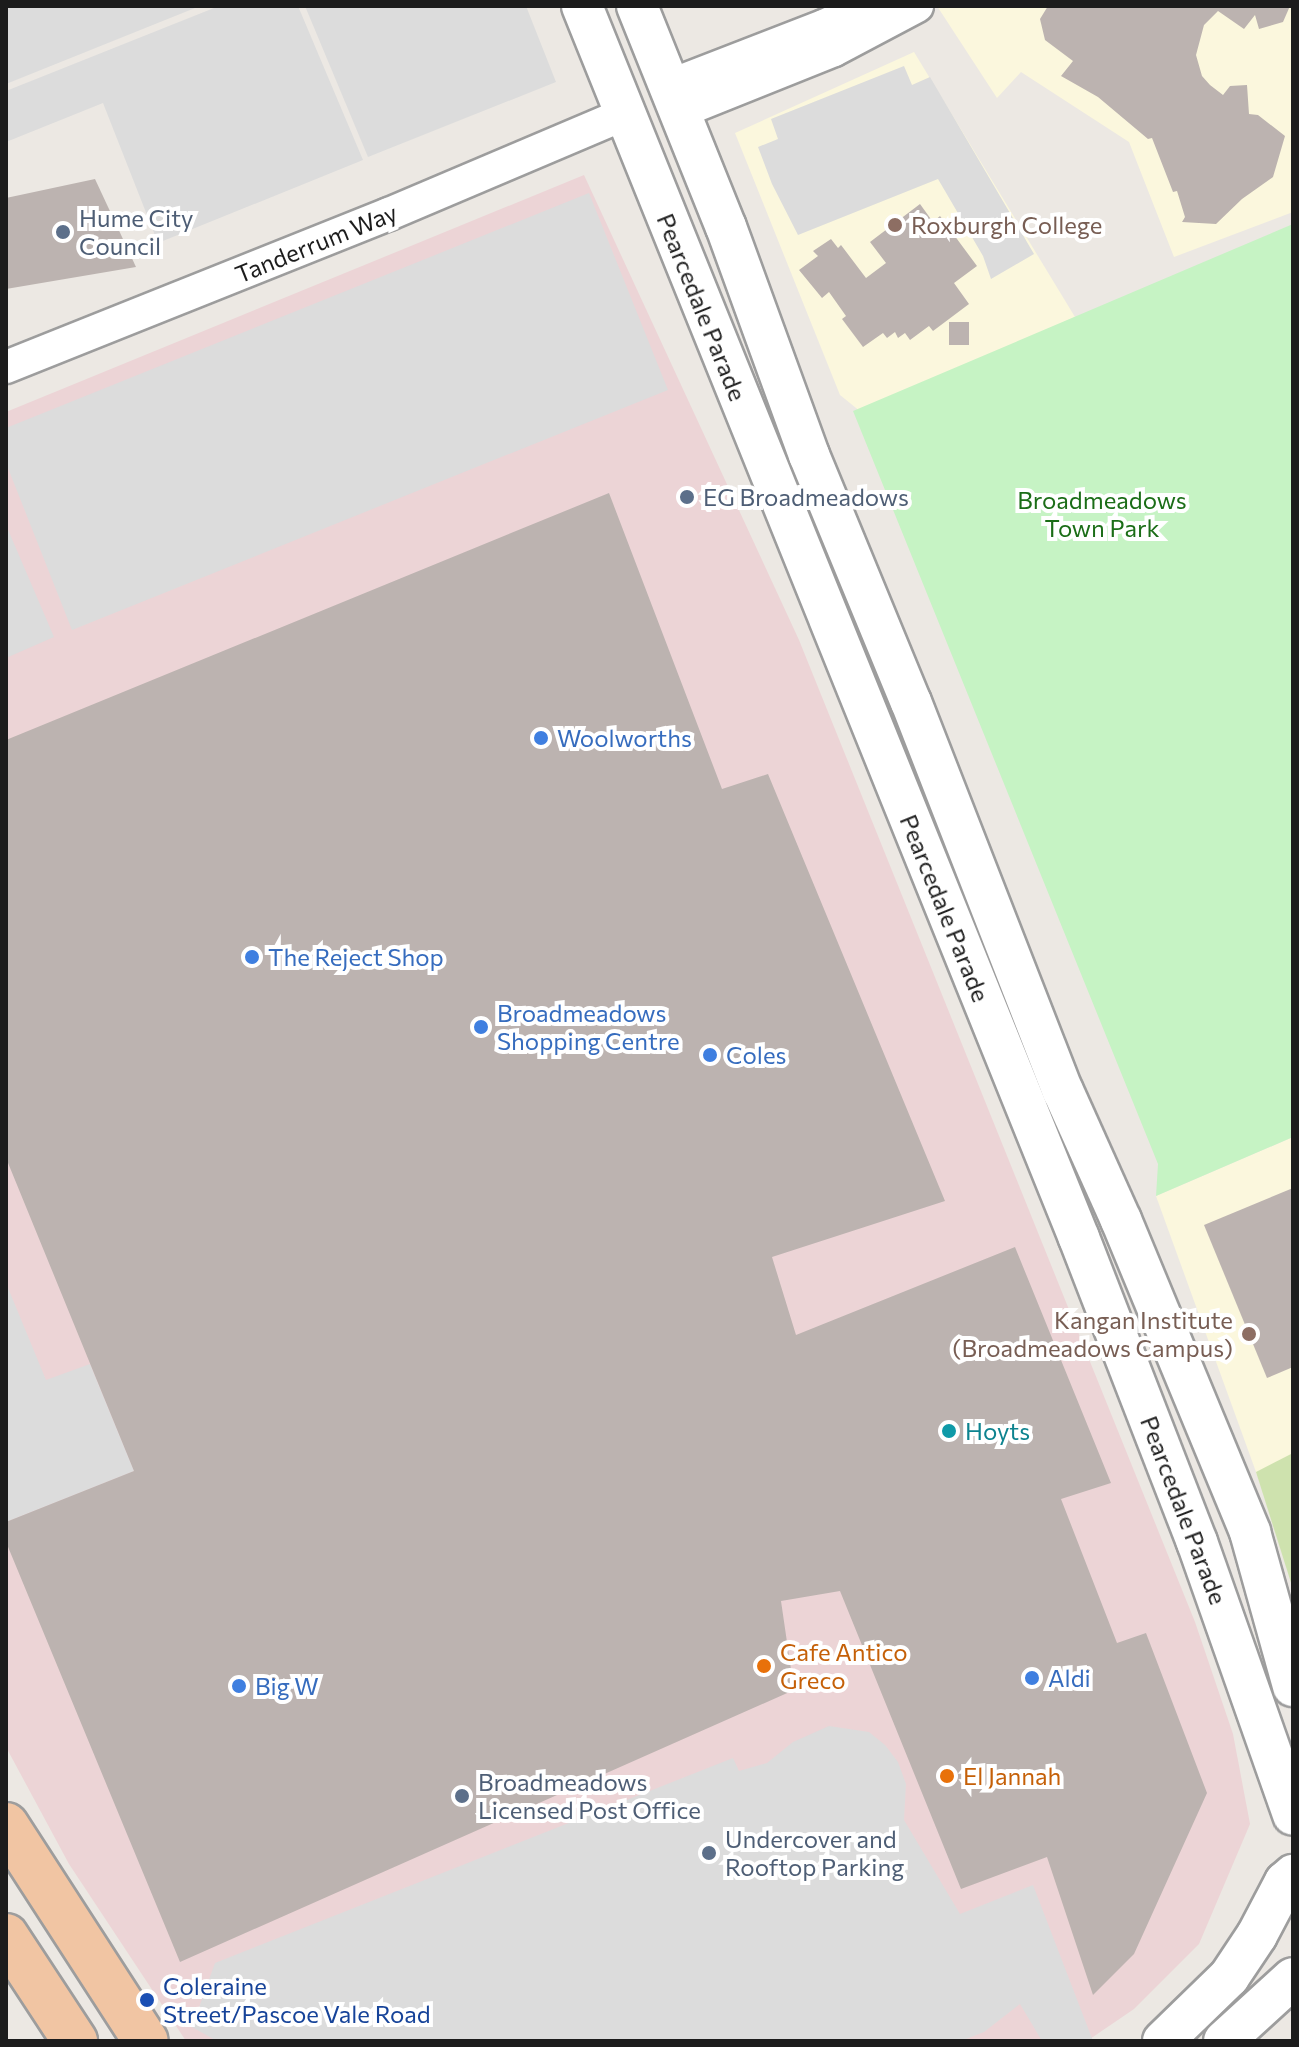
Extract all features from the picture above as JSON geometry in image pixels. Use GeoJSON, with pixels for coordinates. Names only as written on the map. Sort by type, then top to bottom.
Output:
{"type":"FeatureCollection","features":[{"type":"Feature","properties":{"kind":"main road"},"geometry":{"type":"LineString","coordinates":[[6,1825],[146,2041]]}},
{"type":"Feature","properties":{"kind":"main road"},"geometry":{"type":"LineString","coordinates":[[6,1936],[75,2041]]}},
{"type":"Feature","properties":{"kind":"street","name":"Pearcedale Parade"},"geometry":{"type":"LineString","coordinates":[[582,6],[1073,1223],[1197,1542],[1293,1815]]}},
{"type":"Feature","properties":{"kind":"street","name":"Pearcedale Parade"},"geometry":{"type":"LineString","coordinates":[[637,6],[809,455],[911,702],[1063,1091],[1121,1220],[1250,1532],[1293,1686]]}},
{"type":"Feature","properties":{"kind":"street","name":"Tanderrum Way"},"geometry":{"type":"LineString","coordinates":[[675,99],[866,6]]}},
{"type":"Feature","properties":{"kind":"street","name":"Tanderrum Way"},"geometry":{"type":"LineString","coordinates":[[6,367],[389,214],[625,114],[834,50],[917,6]]}},
{"type":"Feature","properties":{"kind":"street"},"geometry":{"type":"LineString","coordinates":[[1163,2041],[1229,1977],[1257,1935],[1285,1882],[1293,1875]]}},
{"type":"Feature","properties":{"kind":"street"},"geometry":{"type":"LineString","coordinates":[[1224,2041],[1293,1978]]}},
{"type":"Feature","properties":{"kind":"shaded area"},"geometry":{"type":"Polygon","coordinates":[[[6,6],[200,6],[6,84],[6,6]]]}},
{"type":"Feature","properties":{"kind":"shaded area"},"geometry":{"type":"Polygon","coordinates":[[[219,6],[298,6],[363,160],[158,243],[103,103],[6,142],[6,91],[219,6]]]}},
{"type":"Feature","properties":{"kind":"shaded area"},"geometry":{"type":"Polygon","coordinates":[[[305,6],[526,6],[556,82],[368,157],[305,6]]]}},
{"type":"Feature","properties":{"kind":"shaded area"},"geometry":{"type":"Polygon","coordinates":[[[937,6],[1293,6],[1293,212],[1174,257],[1129,142],[1021,72],[997,98],[937,6]]]}},
{"type":"Feature","properties":{"kind":"shaded area","name":"Roxburgh College"},"geometry":{"type":"Polygon","coordinates":[[[914,52],[1075,317],[861,412],[840,395],[735,133],[914,52]]]}},
{"type":"Feature","properties":{"kind":"shaded area"},"geometry":{"type":"Polygon","coordinates":[[[904,66],[912,85],[930,77],[1034,254],[991,279],[983,256],[938,179],[798,235],[772,184],[758,147],[778,139],[771,119],[904,66]]]}},
{"type":"Feature","properties":{"kind":"shaded area","name":"Broadmeadows Shopping Centre"},"geometry":{"type":"Polygon","coordinates":[[[584,175],[799,640],[1195,1622],[1233,1734],[1250,1824],[1199,1944],[1134,2009],[1087,2041],[186,2041],[69,1864],[6,1747],[6,412],[584,175]]]}},
{"type":"Feature","properties":{"kind":"shaded area"},"geometry":{"type":"Polygon","coordinates":[[[589,193],[668,390],[72,630],[6,463],[6,428],[589,193]]]}},
{"type":"Feature","properties":{"kind":"shaded area"},"geometry":{"type":"Polygon","coordinates":[[[6,525],[54,637],[6,658],[6,525]]]}},
{"type":"Feature","properties":{"kind":"shaded area","name":"Kangan Institute (Broadmeadows Campus)"},"geometry":{"type":"Polygon","coordinates":[[[1293,1137],[1293,1574],[1156,1196],[1293,1137]]]}},
{"type":"Feature","properties":{"kind":"shaded area"},"geometry":{"type":"Polygon","coordinates":[[[6,1283],[46,1380],[90,1364],[134,1471],[6,1522],[6,1283]]]}},
{"type":"Feature","properties":{"kind":"shaded area","name":"Undercover and Rooftop Parking"},"geometry":{"type":"Polygon","coordinates":[[[829,1726],[869,1732],[885,1745],[898,1762],[906,1784],[904,1820],[960,1914],[1033,1885],[1093,2041],[1042,2041],[1020,2004],[984,2032],[961,2041],[217,2041],[192,2027],[215,1963],[733,1758],[739,1771],[767,1763],[793,1742],[829,1726]]]}},
{"type":"Feature","properties":{"kind":"green space","name":"Broadmeadows Town Park"},"geometry":{"type":"Polygon","coordinates":[[[1293,224],[1293,1137],[1156,1196],[1158,1164],[853,411],[1293,224]]]}},
{"type":"Feature","properties":{"kind":"green space"},"geometry":{"type":"Polygon","coordinates":[[[1293,1453],[1293,1589],[1256,1472],[1293,1453]]]}},
{"type":"Feature","properties":{"kind":"building"},"geometry":{"type":"Polygon","coordinates":[[[1048,6],[1290,6],[1283,22],[1259,29],[1255,15],[1244,29],[1218,11],[1204,25],[1196,55],[1202,76],[1210,85],[1223,95],[1230,86],[1247,85],[1249,114],[1258,115],[1285,136],[1273,177],[1242,199],[1216,224],[1182,222],[1185,217],[1177,191],[1173,192],[1152,138],[1148,139],[1098,97],[1061,76],[1073,61],[1045,40],[1040,19],[1048,6]]]}},
{"type":"Feature","properties":{"kind":"building","name":"Hume City Council"},"geometry":{"type":"Polygon","coordinates":[[[95,179],[136,267],[6,289],[6,198],[95,179]]]}},
{"type":"Feature","properties":{"kind":"building"},"geometry":{"type":"Polygon","coordinates":[[[920,204],[933,222],[940,216],[977,266],[954,283],[969,304],[933,331],[929,326],[910,340],[905,333],[898,338],[895,332],[887,338],[883,333],[863,347],[842,319],[846,316],[829,292],[822,298],[799,270],[818,256],[813,251],[831,239],[838,248],[841,245],[866,278],[886,263],[870,242],[920,204]]]}},
{"type":"Feature","properties":{"kind":"building"},"geometry":{"type":"Polygon","coordinates":[[[949,322],[969,322],[969,345],[949,345],[949,322]]]}},
{"type":"Feature","properties":{"kind":"building","name":"Broadmeadows Shopping Centre"},"geometry":{"type":"Polygon","coordinates":[[[609,493],[722,789],[768,774],[945,1201],[772,1257],[796,1335],[1015,1247],[1111,1483],[1061,1499],[1117,1643],[1146,1633],[1207,1793],[1134,1954],[1093,1995],[1047,1857],[961,1889],[840,1591],[781,1601],[794,1690],[180,1962],[6,1542],[6,1522],[134,1471],[6,1158],[6,740],[609,493]]]}},
{"type":"Feature","properties":{"kind":"building"},"geometry":{"type":"Polygon","coordinates":[[[1293,1188],[1293,1367],[1267,1378],[1204,1225],[1293,1188]]]}},
{"type":"Feature","properties":{"kind":"place","name":"Roxburgh College"},"geometry":{"type":"Point","coordinates":[895,225]}},
{"type":"Feature","properties":{"kind":"place","name":"Hume City Council"},"geometry":{"type":"Point","coordinates":[63,232]}},
{"type":"Feature","properties":{"kind":"place","name":"EG Broadmeadows"},"geometry":{"type":"Point","coordinates":[687,497]}},
{"type":"Feature","properties":{"kind":"place","name":"Woolworths"},"geometry":{"type":"Point","coordinates":[541,738]}},
{"type":"Feature","properties":{"kind":"place","name":"The Reject Shop"},"geometry":{"type":"Point","coordinates":[252,957]}},
{"type":"Feature","properties":{"kind":"place","name":"Broadmeadows Shopping Centre"},"geometry":{"type":"Point","coordinates":[481,1027]}},
{"type":"Feature","properties":{"kind":"place","name":"Coles"},"geometry":{"type":"Point","coordinates":[710,1055]}},
{"type":"Feature","properties":{"kind":"place","name":"Kangan Institute (Broadmeadows Campus)"},"geometry":{"type":"Point","coordinates":[1249,1334]}},
{"type":"Feature","properties":{"kind":"place","name":"Hoyts"},"geometry":{"type":"Point","coordinates":[949,1431]}},
{"type":"Feature","properties":{"kind":"place","name":"Cafe Antico Greco"},"geometry":{"type":"Point","coordinates":[764,1666]}},
{"type":"Feature","properties":{"kind":"place","name":"Aldi"},"geometry":{"type":"Point","coordinates":[1032,1678]}},
{"type":"Feature","properties":{"kind":"place","name":"Big W"},"geometry":{"type":"Point","coordinates":[239,1686]}},
{"type":"Feature","properties":{"kind":"place","name":"El Jannah"},"geometry":{"type":"Point","coordinates":[947,1776]}},
{"type":"Feature","properties":{"kind":"place","name":"Broadmeadows Licensed Post Office"},"geometry":{"type":"Point","coordinates":[462,1796]}},
{"type":"Feature","properties":{"kind":"place","name":"Undercover and Rooftop Parking"},"geometry":{"type":"Point","coordinates":[709,1853]}},
{"type":"Feature","properties":{"kind":"place","name":"Coleraine Street/Pascoe Vale Road"},"geometry":{"type":"Point","coordinates":[147,2000]}}]}
